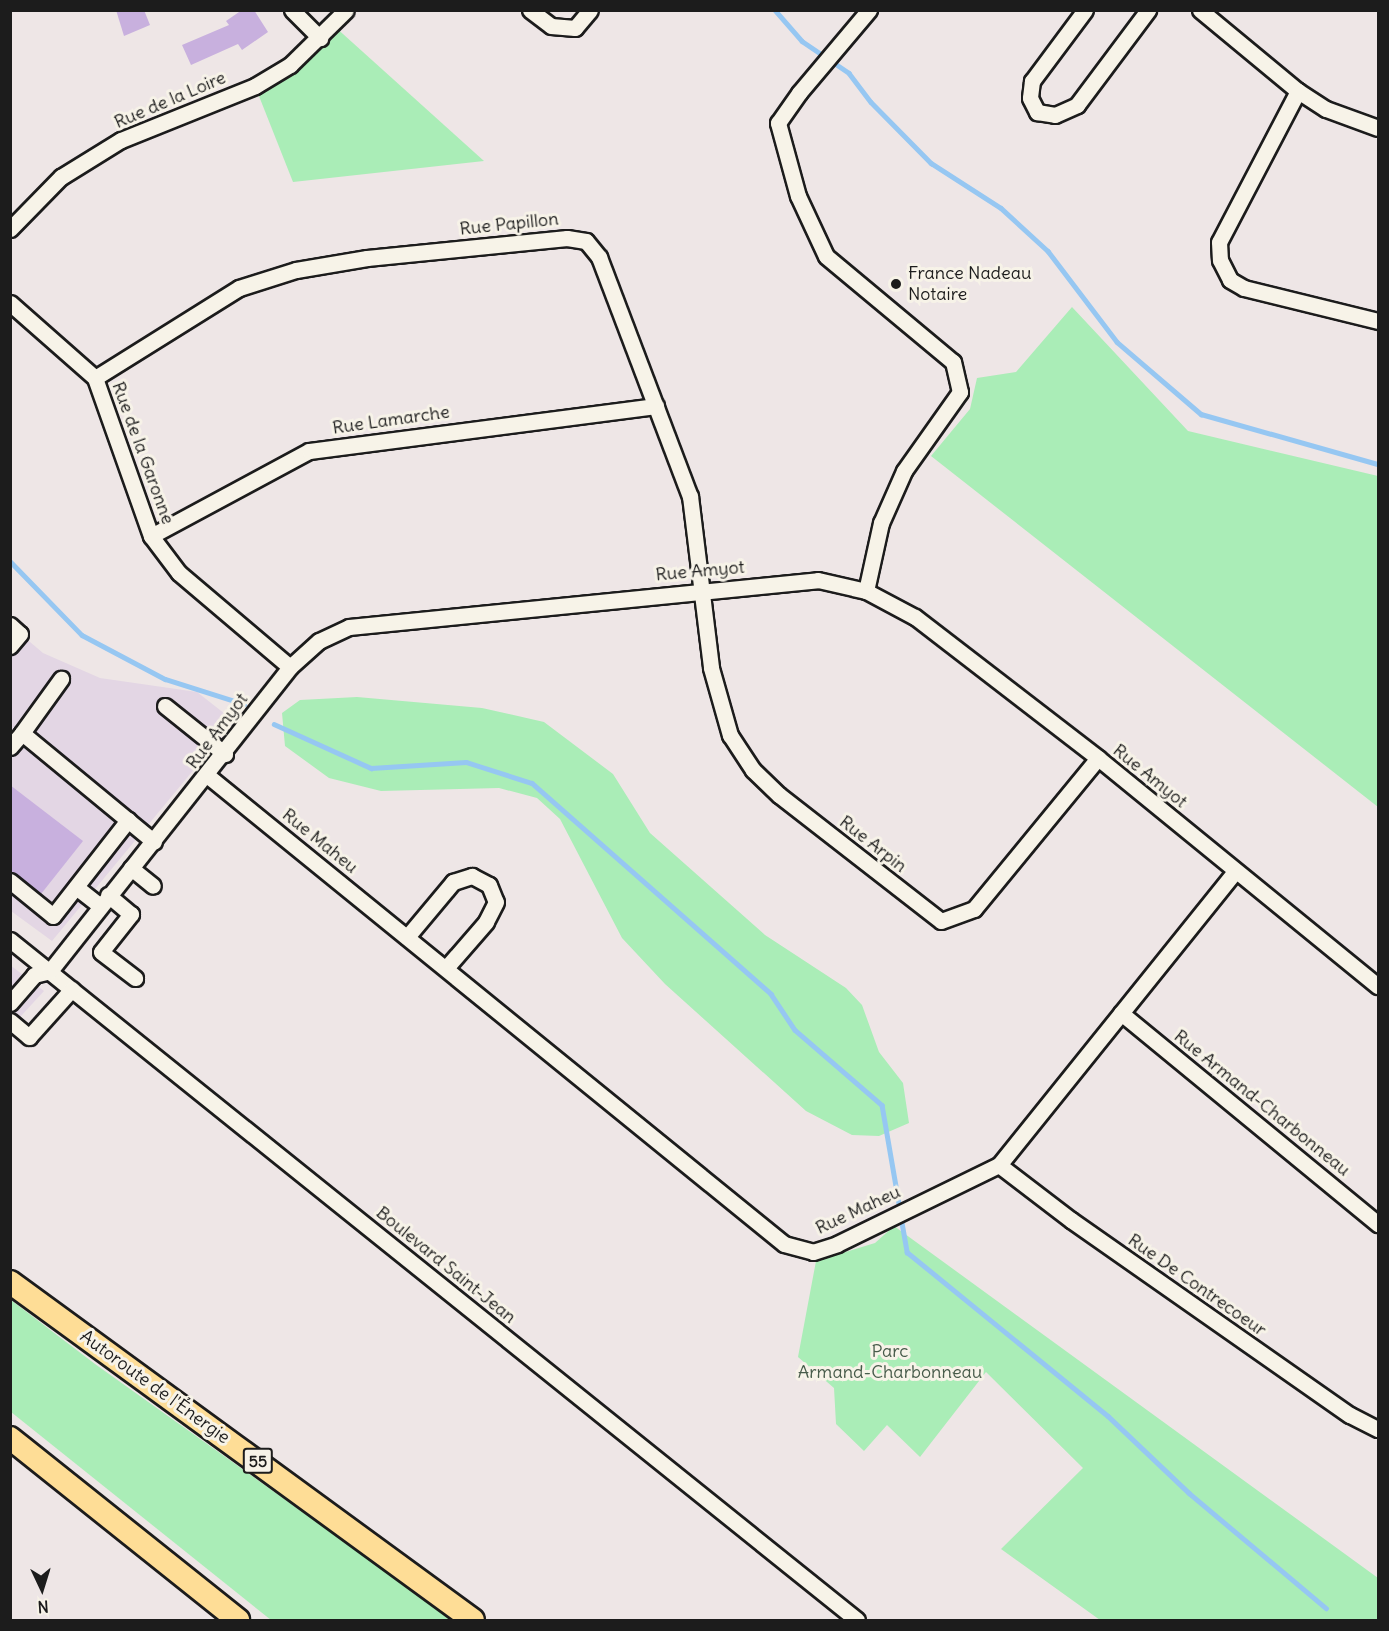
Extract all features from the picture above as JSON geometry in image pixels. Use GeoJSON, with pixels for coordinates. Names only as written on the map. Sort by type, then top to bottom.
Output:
{"type":"FeatureCollection","features":[{"type":"Feature","properties":{"kind":"highway","name":"Autoroute de l'Énergie"},"geometry":{"type":"LineString","coordinates":[[10,1282],[473,1620]]}},
{"type":"Feature","properties":{"kind":"highway"},"geometry":{"type":"LineString","coordinates":[[10,1438],[238,1620]]}},
{"type":"Feature","properties":{"kind":"street"},"geometry":{"type":"LineString","coordinates":[[292,10],[321,38]]}},
{"type":"Feature","properties":{"kind":"street","name":"Rue de la Loire"},"geometry":{"type":"LineString","coordinates":[[10,229],[61,177],[122,140],[255,86],[291,65],[321,38],[346,10]]}},
{"type":"Feature","properties":{"kind":"street"},"geometry":{"type":"LineString","coordinates":[[530,10],[551,27],[575,28],[590,10]]}},
{"type":"Feature","properties":{"kind":"street"},"geometry":{"type":"LineString","coordinates":[[866,591],[881,523],[904,471],[960,392],[954,362],[826,256],[798,196],[778,123],[799,93],[870,10]]}},
{"type":"Feature","properties":{"kind":"street"},"geometry":{"type":"LineString","coordinates":[[1085,10],[1032,81],[1030,98],[1037,112],[1055,115],[1077,105],[1148,10]]}},
{"type":"Feature","properties":{"kind":"street"},"geometry":{"type":"LineString","coordinates":[[1200,10],[1298,91],[1326,109],[1378,128]]}},
{"type":"Feature","properties":{"kind":"street"},"geometry":{"type":"LineString","coordinates":[[1298,91],[1219,243],[1220,260],[1230,280],[1244,288],[1378,321]]}},
{"type":"Feature","properties":{"kind":"street","name":"Rue Papillon"},"geometry":{"type":"LineString","coordinates":[[95,378],[239,288],[296,270],[367,258],[567,238],[586,240],[599,257],[690,496],[699,590]]}},
{"type":"Feature","properties":{"kind":"street","name":"Rue de la Garonne"},"geometry":{"type":"LineString","coordinates":[[10,303],[95,378],[152,536],[179,573],[290,667]]}},
{"type":"Feature","properties":{"kind":"street","name":"Rue Lamarche"},"geometry":{"type":"LineString","coordinates":[[152,536],[309,451],[656,406]]}},
{"type":"Feature","properties":{"kind":"street","name":"Rue Amyot"},"geometry":{"type":"LineString","coordinates":[[50,971],[104,901],[208,776],[290,667],[319,641],[349,627],[699,590],[818,580],[866,591],[915,617],[1098,758],[1378,986]]}},
{"type":"Feature","properties":{"kind":"street","name":"Rue Arpin"},"geometry":{"type":"LineString","coordinates":[[699,590],[711,668],[730,735],[753,770],[779,795],[941,921],[974,909],[1098,758]]}},
{"type":"Feature","properties":{"kind":"street"},"geometry":{"type":"LineString","coordinates":[[10,625],[21,633],[10,646]]}},
{"type":"Feature","properties":{"kind":"street"},"geometry":{"type":"LineString","coordinates":[[10,747],[61,679]]}},
{"type":"Feature","properties":{"kind":"street"},"geometry":{"type":"LineString","coordinates":[[165,706],[225,754]]}},
{"type":"Feature","properties":{"kind":"street"},"geometry":{"type":"LineString","coordinates":[[22,733],[154,842]]}},
{"type":"Feature","properties":{"kind":"street","name":"Rue Maheu"},"geometry":{"type":"LineString","coordinates":[[208,776],[784,1244],[813,1252],[837,1244],[999,1165],[1235,871]]}},
{"type":"Feature","properties":{"kind":"street"},"geometry":{"type":"LineString","coordinates":[[10,881],[53,916],[128,820]]}},
{"type":"Feature","properties":{"kind":"street"},"geometry":{"type":"LineString","coordinates":[[131,868],[153,886]]}},
{"type":"Feature","properties":{"kind":"street"},"geometry":{"type":"LineString","coordinates":[[406,937],[453,882],[472,876],[489,885],[496,902],[486,922],[446,968]]}},
{"type":"Feature","properties":{"kind":"street"},"geometry":{"type":"LineString","coordinates":[[76,887],[131,914],[101,952],[135,978]]}},
{"type":"Feature","properties":{"kind":"street","name":"Boulevard Saint-Jean"},"geometry":{"type":"LineString","coordinates":[[13,946],[50,971],[857,1620]]}},
{"type":"Feature","properties":{"kind":"street"},"geometry":{"type":"LineString","coordinates":[[10,1003],[34,975],[50,971]]}},
{"type":"Feature","properties":{"kind":"street"},"geometry":{"type":"LineString","coordinates":[[10,1022],[29,1037],[72,989]]}},
{"type":"Feature","properties":{"kind":"street","name":"Rue Armand-Charbonneau"},"geometry":{"type":"LineString","coordinates":[[1121,1013],[1378,1224]]}},
{"type":"Feature","properties":{"kind":"street","name":"Rue De Contrecoeur"},"geometry":{"type":"LineString","coordinates":[[999,1165],[1071,1220],[1350,1416],[1378,1428]]}},
{"type":"Feature","properties":{"kind":"shaded area"},"geometry":{"type":"Polygon","coordinates":[[[10,625],[43,653],[100,678],[197,692],[234,721],[52,941],[11,911],[10,625]]]}},
{"type":"Feature","properties":{"kind":"shaded area"},"geometry":{"type":"Polygon","coordinates":[[[10,965],[44,991],[10,1028],[10,965]]]}},
{"type":"Feature","properties":{"kind":"green space"},"geometry":{"type":"Polygon","coordinates":[[[333,25],[484,161],[293,182],[255,86],[333,25]]]}},
{"type":"Feature","properties":{"kind":"green space"},"geometry":{"type":"Polygon","coordinates":[[[1072,307],[1188,431],[1378,476],[1378,807],[931,456],[970,409],[977,378],[1016,372],[1072,307]]]}},
{"type":"Feature","properties":{"kind":"green space"},"geometry":{"type":"Polygon","coordinates":[[[357,697],[482,708],[544,722],[613,774],[650,833],[765,935],[846,988],[862,1005],[879,1052],[903,1083],[909,1123],[879,1136],[852,1135],[806,1111],[665,984],[622,938],[560,819],[537,798],[499,788],[381,791],[329,778],[285,746],[282,713],[300,700],[357,697]]]}},
{"type":"Feature","properties":{"kind":"green space","name":"Parc Armand-Charbonneau"},"geometry":{"type":"Polygon","coordinates":[[[894,1226],[1378,1578],[1378,1620],[1100,1620],[1001,1549],[1083,1468],[986,1372],[920,1457],[887,1425],[864,1451],[836,1424],[834,1388],[798,1357],[816,1261],[875,1243],[894,1226]]]}},
{"type":"Feature","properties":{"kind":"green space"},"geometry":{"type":"Polygon","coordinates":[[[11,1300],[95,1364],[454,1620],[271,1620],[11,1412],[11,1300]]]}},
{"type":"Feature","properties":{"kind":"building"},"geometry":{"type":"Polygon","coordinates":[[[116,10],[144,10],[150,25],[124,36],[116,10]]]}},
{"type":"Feature","properties":{"kind":"building"},"geometry":{"type":"Polygon","coordinates":[[[242,10],[254,10],[268,32],[242,50],[238,44],[191,65],[182,45],[229,25],[226,21],[242,10]]]}},
{"type":"Feature","properties":{"kind":"building"},"geometry":{"type":"Polygon","coordinates":[[[10,785],[83,841],[41,894],[10,871],[10,785]]]}},
{"type":"Feature","properties":{"kind":"waterway"},"geometry":{"type":"LineString","coordinates":[[775,10],[802,41],[849,73],[871,102],[931,163],[1001,208],[1048,251],[1117,342],[1201,414],[1378,464]]}},
{"type":"Feature","properties":{"kind":"waterway"},"geometry":{"type":"LineString","coordinates":[[10,561],[82,635],[165,679],[244,704]]}},
{"type":"Feature","properties":{"kind":"waterway"},"geometry":{"type":"LineString","coordinates":[[274,724],[371,768],[466,762],[532,783],[771,994],[795,1030],[882,1105],[900,1209]]}},
{"type":"Feature","properties":{"kind":"waterway"},"geometry":{"type":"LineString","coordinates":[[901,1217],[907,1252],[1108,1416],[1189,1493],[1326,1608]]}},
{"type":"Feature","properties":{"kind":"place","name":"France Nadeau Notaire"},"geometry":{"type":"Point","coordinates":[896,284]}}]}
